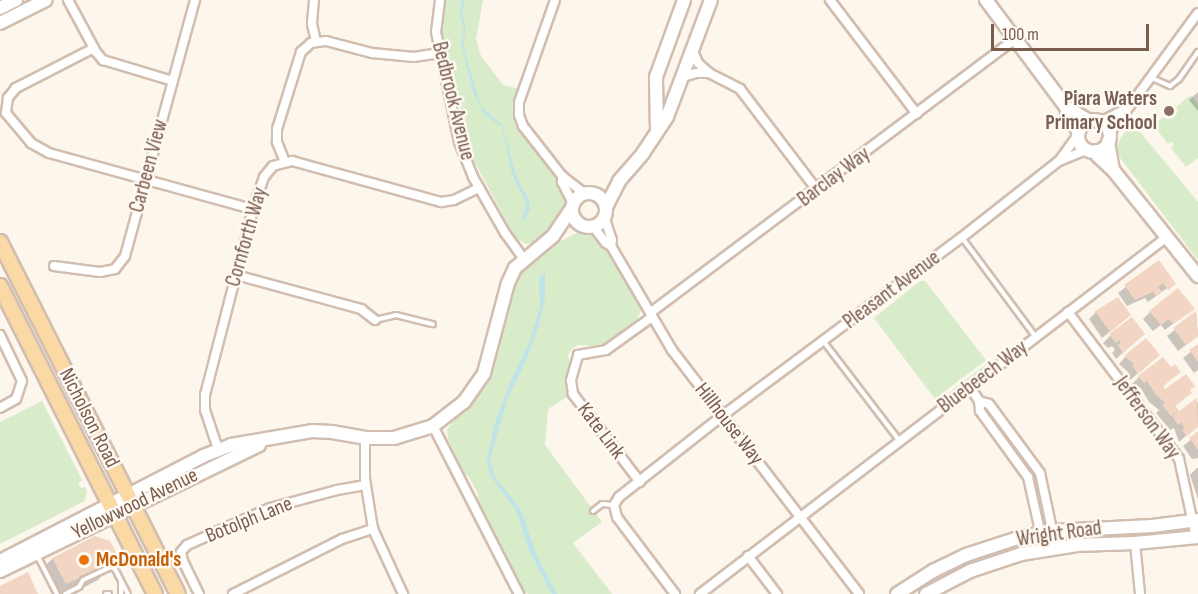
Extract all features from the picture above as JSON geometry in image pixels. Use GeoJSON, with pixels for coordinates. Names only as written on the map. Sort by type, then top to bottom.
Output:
{"type":"FeatureCollection","features":[{"type":"Feature","properties":{"kind":"main road","name":"Nicholson Road"},"geometry":{"type":"LineString","coordinates":[[0,242],[178,594]]}},
{"type":"Feature","properties":{"kind":"main road","name":"Nicholson Road"},"geometry":{"type":"LineString","coordinates":[[0,286],[155,594]]}},
{"type":"Feature","properties":{"kind":"street"},"geometry":{"type":"LineString","coordinates":[[0,8],[15,0]]}},
{"type":"Feature","properties":{"kind":"street"},"geometry":{"type":"LineString","coordinates":[[0,23],[46,0]]}},
{"type":"Feature","properties":{"kind":"street"},"geometry":{"type":"LineString","coordinates":[[68,0],[94,48],[104,60],[113,65],[172,81]]}},
{"type":"Feature","properties":{"kind":"street","name":"Carbeen View"},"geometry":{"type":"LineString","coordinates":[[54,266],[100,272],[116,269],[125,256],[195,0]]}},
{"type":"Feature","properties":{"kind":"street"},"geometry":{"type":"LineString","coordinates":[[314,0],[312,24],[316,41]]}},
{"type":"Feature","properties":{"kind":"street","name":"Bedbrook Avenue"},"geometry":{"type":"LineString","coordinates":[[440,0],[436,32],[459,142],[479,188],[505,233],[524,259]]}},
{"type":"Feature","properties":{"kind":"street"},"geometry":{"type":"LineString","coordinates":[[555,0],[519,102],[519,115],[523,126],[562,176],[590,194],[605,212]]}},
{"type":"Feature","properties":{"kind":"street"},"geometry":{"type":"LineString","coordinates":[[657,131],[656,77],[684,0]]}},
{"type":"Feature","properties":{"kind":"street"},"geometry":{"type":"LineString","coordinates":[[562,176],[562,182],[573,206],[574,217],[587,225],[605,212],[619,181],[643,153],[668,117],[711,0]]}},
{"type":"Feature","properties":{"kind":"street"},"geometry":{"type":"LineString","coordinates":[[830,0],[918,114]]}},
{"type":"Feature","properties":{"kind":"street"},"geometry":{"type":"LineString","coordinates":[[986,0],[1066,107],[1070,120],[1078,133],[1080,144],[1092,151],[1113,170],[1198,276]]}},
{"type":"Feature","properties":{"kind":"street"},"geometry":{"type":"LineString","coordinates":[[1092,151],[1108,138],[1125,109],[1198,13]]}},
{"type":"Feature","properties":{"kind":"street","name":"Barclay Way"},"geometry":{"type":"LineString","coordinates":[[651,315],[1015,39]]}},
{"type":"Feature","properties":{"kind":"street"},"geometry":{"type":"LineString","coordinates":[[440,53],[414,57],[372,53],[326,40],[316,41],[301,51],[278,129],[277,142],[285,162],[292,161],[441,202],[454,200],[479,188]]}},
{"type":"Feature","properties":{"kind":"street"},"geometry":{"type":"LineString","coordinates":[[94,48],[16,88],[8,98],[6,114],[31,143],[40,148],[146,180],[253,209]]}},
{"type":"Feature","properties":{"kind":"street"},"geometry":{"type":"LineString","coordinates":[[693,51],[698,63],[709,73],[728,81],[745,94],[818,190]]}},
{"type":"Feature","properties":{"kind":"street"},"geometry":{"type":"LineString","coordinates":[[683,77],[709,73]]}},
{"type":"Feature","properties":{"kind":"street"},"geometry":{"type":"LineString","coordinates":[[1066,107],[1095,122],[1108,138],[1113,170]]}},
{"type":"Feature","properties":{"kind":"street"},"geometry":{"type":"LineString","coordinates":[[1078,133],[1095,122],[1125,109]]}},
{"type":"Feature","properties":{"kind":"street","name":"Pleasant Avenue"},"geometry":{"type":"LineString","coordinates":[[614,505],[619,497],[722,416],[824,342],[1059,161],[1078,133]]}},
{"type":"Feature","properties":{"kind":"street","name":"Pleasant Avenue"},"geometry":{"type":"LineString","coordinates":[[1059,161],[1092,151]]}},
{"type":"Feature","properties":{"kind":"street","name":"Cornforth Way"},"geometry":{"type":"LineString","coordinates":[[218,449],[205,410],[205,395],[253,209],[264,177],[273,166],[285,162]]}},
{"type":"Feature","properties":{"kind":"street"},"geometry":{"type":"LineString","coordinates":[[590,194],[619,181]]}},
{"type":"Feature","properties":{"kind":"street","name":"Yellowwood Avenue"},"geometry":{"type":"LineString","coordinates":[[130,501],[218,449],[312,431],[365,438],[394,438],[433,426],[464,402],[484,373],[510,275],[524,259],[553,236],[573,206],[590,194]]}},
{"type":"Feature","properties":{"kind":"street","name":"Hillhouse Way"},"geometry":{"type":"LineString","coordinates":[[605,212],[611,246],[672,350],[859,594]]}},
{"type":"Feature","properties":{"kind":"street","name":"Yellowwood Avenue"},"geometry":{"type":"LineString","coordinates":[[553,236],[587,225]]}},
{"type":"Feature","properties":{"kind":"street","name":"Hillhouse Way"},"geometry":{"type":"LineString","coordinates":[[587,225],[611,246]]}},
{"type":"Feature","properties":{"kind":"street","name":"Bluebeech Way"},"geometry":{"type":"LineString","coordinates":[[700,594],[1167,237]]}},
{"type":"Feature","properties":{"kind":"street"},"geometry":{"type":"LineString","coordinates":[[236,275],[361,309],[375,320]]}},
{"type":"Feature","properties":{"kind":"street","name":"Jefferson Way"},"geometry":{"type":"LineString","coordinates":[[1068,312],[1179,459],[1196,520],[1197,537]]}},
{"type":"Feature","properties":{"kind":"street","name":"Kate Link"},"geometry":{"type":"LineString","coordinates":[[640,482],[573,394],[571,380],[578,355],[606,350],[651,315]]}},
{"type":"Feature","properties":{"kind":"street"},"geometry":{"type":"LineString","coordinates":[[0,335],[22,381],[16,399],[0,408]]}},
{"type":"Feature","properties":{"kind":"street"},"geometry":{"type":"LineString","coordinates":[[970,387],[980,400],[980,411],[1028,477],[1047,532],[1050,548]]}},
{"type":"Feature","properties":{"kind":"street"},"geometry":{"type":"LineString","coordinates":[[433,426],[519,594]]}},
{"type":"Feature","properties":{"kind":"street"},"geometry":{"type":"LineString","coordinates":[[365,438],[366,485],[373,529],[403,594]]}},
{"type":"Feature","properties":{"kind":"street","name":"Yellowwood Avenue"},"geometry":{"type":"LineString","coordinates":[[0,561],[271,439]]}},
{"type":"Feature","properties":{"kind":"street","name":"Botolph Lane"},"geometry":{"type":"LineString","coordinates":[[199,594],[183,561],[181,552],[187,545],[270,508],[346,487],[366,485]]}},
{"type":"Feature","properties":{"kind":"street"},"geometry":{"type":"LineString","coordinates":[[614,505],[617,516],[675,594]]}},
{"type":"Feature","properties":{"kind":"street","name":"Yellowwood Avenue"},"geometry":{"type":"LineString","coordinates":[[0,571],[112,510]]}},
{"type":"Feature","properties":{"kind":"street","name":"Wright Road"},"geometry":{"type":"LineString","coordinates":[[897,594],[933,571],[966,555],[1047,532],[1152,526],[1196,520]]}},
{"type":"Feature","properties":{"kind":"street"},"geometry":{"type":"LineString","coordinates":[[233,594],[342,539],[373,529]]}},
{"type":"Feature","properties":{"kind":"street","name":"Wright Road"},"geometry":{"type":"LineString","coordinates":[[926,594],[970,571],[1050,548],[1197,537]]}},
{"type":"Feature","properties":{"kind":"street"},"geometry":{"type":"LineString","coordinates":[[1135,543],[1139,593]]}},
{"type":"Feature","properties":{"kind":"street"},"geometry":{"type":"LineString","coordinates":[[748,556],[777,594]]}},
{"type":"Feature","properties":{"kind":"lane"},"geometry":{"type":"LineString","coordinates":[[1150,77],[1170,86],[1179,79],[1198,52]]}},
{"type":"Feature","properties":{"kind":"lane"},"geometry":{"type":"LineString","coordinates":[[962,237],[1036,337]]}},
{"type":"Feature","properties":{"kind":"lane"},"geometry":{"type":"LineString","coordinates":[[375,320],[396,315],[433,324]]}},
{"type":"Feature","properties":{"kind":"lane"},"geometry":{"type":"LineString","coordinates":[[824,342],[900,441]]}},
{"type":"Feature","properties":{"kind":"lane"},"geometry":{"type":"LineString","coordinates":[[593,511],[602,504],[614,505]]}},
{"type":"Feature","properties":{"kind":"lane"},"geometry":{"type":"LineString","coordinates":[[36,553],[57,594]]}},
{"type":"Feature","properties":{"kind":"lane"},"geometry":{"type":"LineString","coordinates":[[65,594],[79,587],[83,580],[111,567],[128,594]]}},
{"type":"Feature","properties":{"kind":"lane"},"geometry":{"type":"LineString","coordinates":[[121,580],[121,594]]}},
{"type":"Feature","properties":{"kind":"green space"},"geometry":{"type":"Polygon","coordinates":[[[445,0],[483,0],[476,39],[481,56],[503,85],[519,89],[514,109],[518,125],[557,177],[568,199],[563,218],[539,242],[526,244],[515,238],[464,142],[454,82],[442,33],[441,13],[445,0]]]}},
{"type":"Feature","properties":{"kind":"green space"},"geometry":{"type":"Polygon","coordinates":[[[1191,95],[1198,104],[1198,158],[1186,167],[1171,148],[1174,145],[1172,141],[1168,144],[1153,125],[1191,95]]]}},
{"type":"Feature","properties":{"kind":"green space"},"geometry":{"type":"Polygon","coordinates":[[[1131,121],[1198,202],[1198,260],[1114,150],[1131,121]]]}},
{"type":"Feature","properties":{"kind":"green space"},"geometry":{"type":"Polygon","coordinates":[[[579,232],[593,236],[609,253],[642,307],[635,326],[606,347],[578,345],[572,349],[568,355],[571,368],[567,383],[570,395],[548,409],[545,445],[602,522],[573,543],[612,594],[529,594],[522,591],[477,501],[478,494],[469,477],[463,472],[448,439],[447,429],[481,390],[492,367],[512,285],[522,268],[543,250],[579,232]]]}},
{"type":"Feature","properties":{"kind":"green space"},"geometry":{"type":"Polygon","coordinates":[[[918,276],[922,276],[870,315],[871,312],[918,276]]]}},
{"type":"Feature","properties":{"kind":"green space"},"geometry":{"type":"Polygon","coordinates":[[[920,281],[925,281],[986,360],[935,399],[874,318],[920,281]]]}},
{"type":"Feature","properties":{"kind":"green space"},"geometry":{"type":"Polygon","coordinates":[[[989,362],[988,367],[941,403],[935,403],[989,362]]]}},
{"type":"Feature","properties":{"kind":"green space"},"geometry":{"type":"Polygon","coordinates":[[[42,401],[82,480],[78,483],[81,488],[85,487],[87,492],[85,501],[0,544],[0,422],[42,401]]]}},
{"type":"Feature","properties":{"kind":"water"},"geometry":{"type":"Polygon","coordinates":[[[465,0],[462,14],[466,31],[463,40],[465,52],[481,107],[502,125],[517,178],[529,200],[530,209],[525,221],[522,219],[527,205],[512,174],[502,127],[484,114],[473,92],[461,42],[464,31],[460,14],[461,1],[465,0]]]}},
{"type":"Feature","properties":{"kind":"water"},"geometry":{"type":"Polygon","coordinates":[[[545,273],[545,298],[539,325],[528,356],[507,400],[490,460],[495,477],[521,510],[537,556],[557,594],[552,594],[546,583],[529,550],[517,512],[489,474],[487,461],[495,422],[511,380],[528,345],[540,308],[539,277],[545,273]]]}},
{"type":"Feature","properties":{"kind":"building"},"geometry":{"type":"Polygon","coordinates":[[[1159,260],[1176,284],[1168,290],[1163,283],[1158,287],[1162,292],[1156,296],[1153,292],[1135,300],[1124,285],[1159,260]]]}},
{"type":"Feature","properties":{"kind":"building"},"geometry":{"type":"Polygon","coordinates":[[[1178,288],[1195,309],[1173,324],[1169,319],[1161,325],[1149,311],[1178,288]]]}},
{"type":"Feature","properties":{"kind":"building"},"geometry":{"type":"Polygon","coordinates":[[[1118,297],[1131,315],[1110,332],[1095,311],[1118,297]]]}},
{"type":"Feature","properties":{"kind":"building"},"geometry":{"type":"Polygon","coordinates":[[[1196,311],[1198,336],[1186,345],[1173,328],[1196,311]]]}},
{"type":"Feature","properties":{"kind":"building"},"geometry":{"type":"Polygon","coordinates":[[[1132,317],[1145,334],[1123,353],[1118,345],[1121,342],[1119,340],[1116,343],[1109,334],[1132,317]]]}},
{"type":"Feature","properties":{"kind":"building"},"geometry":{"type":"Polygon","coordinates":[[[1146,338],[1160,355],[1138,374],[1132,366],[1134,364],[1124,356],[1146,338]]]}},
{"type":"Feature","properties":{"kind":"building"},"geometry":{"type":"Polygon","coordinates":[[[1198,344],[1198,362],[1189,350],[1198,344]]]}},
{"type":"Feature","properties":{"kind":"building"},"geometry":{"type":"Polygon","coordinates":[[[1163,357],[1171,367],[1175,364],[1181,372],[1163,386],[1165,389],[1186,374],[1195,386],[1190,390],[1192,393],[1175,406],[1179,410],[1171,416],[1162,405],[1165,403],[1156,395],[1147,381],[1144,383],[1138,376],[1163,357]]]}},
{"type":"Feature","properties":{"kind":"building"},"geometry":{"type":"Polygon","coordinates":[[[1197,398],[1198,427],[1187,436],[1182,430],[1184,428],[1181,422],[1178,425],[1172,416],[1197,398]]]}},
{"type":"Feature","properties":{"kind":"building"},"geometry":{"type":"Polygon","coordinates":[[[1198,431],[1198,450],[1189,438],[1198,431]]]}},
{"type":"Feature","properties":{"kind":"building","name":"McDonald's"},"geometry":{"type":"Polygon","coordinates":[[[95,536],[110,541],[119,558],[106,565],[109,571],[87,583],[84,576],[66,584],[52,558],[95,536]]]}},
{"type":"Feature","properties":{"kind":"building"},"geometry":{"type":"Polygon","coordinates":[[[28,572],[38,594],[0,594],[0,586],[28,572]]]}},
{"type":"Feature","properties":{"kind":"place","name":"Piara Waters Primary School"},"geometry":{"type":"Point","coordinates":[1169,111]}},
{"type":"Feature","properties":{"kind":"place","name":"McDonald's"},"geometry":{"type":"Point","coordinates":[84,560]}}]}
